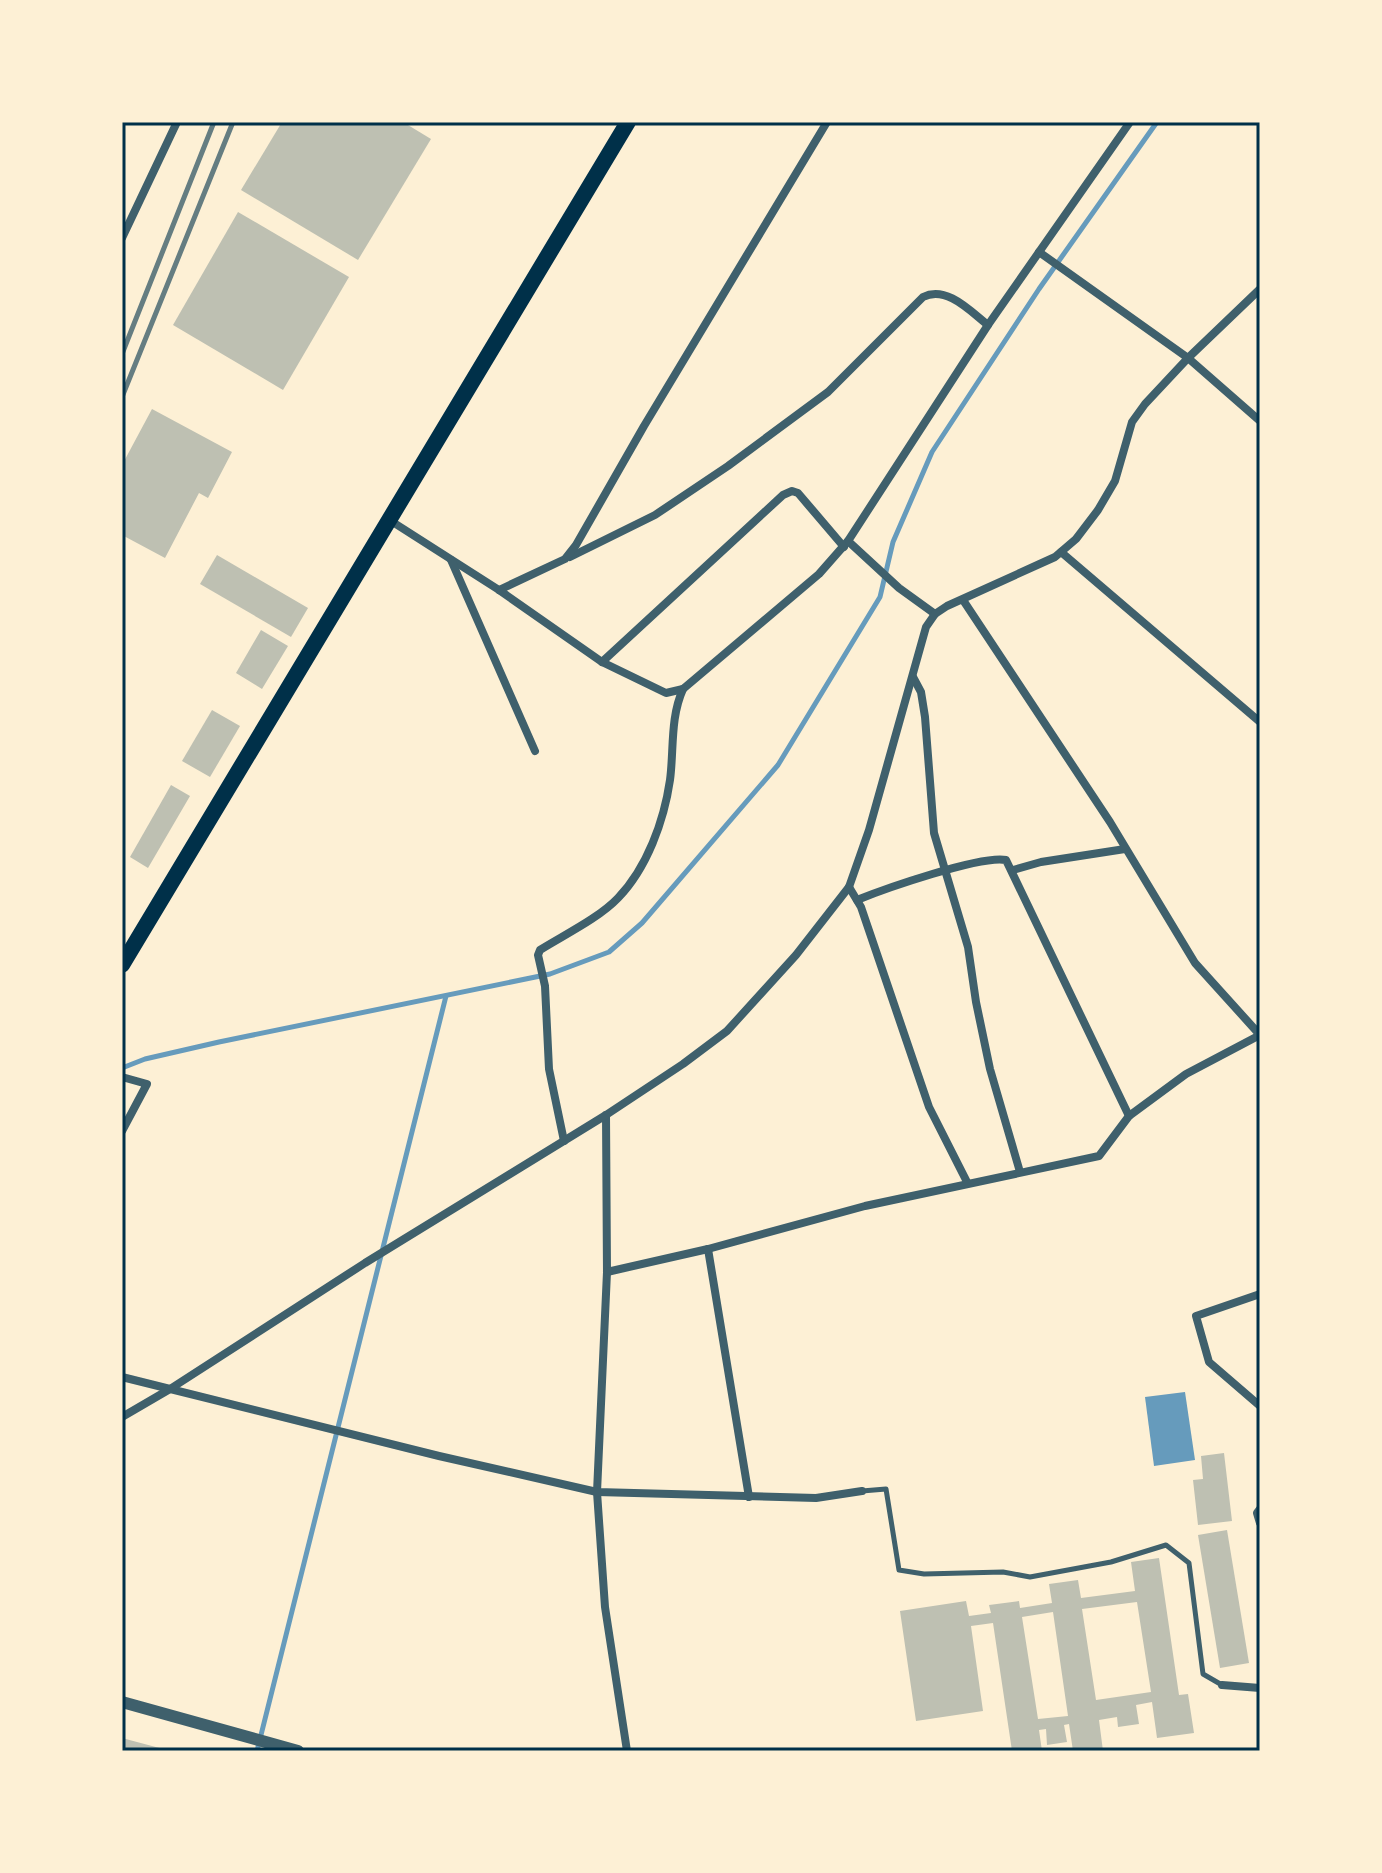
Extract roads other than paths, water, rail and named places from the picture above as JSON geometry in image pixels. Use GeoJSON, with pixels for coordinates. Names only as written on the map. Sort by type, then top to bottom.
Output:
{"type":"FeatureCollection","features":[{"type":"Feature","properties":{"kind":"main road"},"geometry":{"type":"LineString","coordinates":[[122,965],[628,122]]}},
{"type":"Feature","properties":{"kind":"street"},"geometry":{"type":"LineString","coordinates":[[122,238],[177,122]]}},
{"type":"Feature","properties":{"kind":"street"},"geometry":{"type":"LineString","coordinates":[[565,559],[827,122]]}},
{"type":"Feature","properties":{"kind":"street"},"geometry":{"type":"LineString","coordinates":[[564,1141],[549,1069],[540,950],[617,899],[641,867],[661,821],[670,782],[676,705],[683,689],[819,574],[846,544],[988,325],[1043,254],[1130,122]]}},
{"type":"Feature","properties":{"kind":"street"},"geometry":{"type":"LineString","coordinates":[[1043,254],[1188,358],[1260,421]]}},
{"type":"Feature","properties":{"kind":"street"},"geometry":{"type":"LineString","coordinates":[[122,1417],[606,1115],[727,1031],[796,955],[849,887],[869,830],[926,627],[935,614],[1061,552],[1076,539],[1115,481],[1132,422],[1145,404],[1260,289]]}},
{"type":"Feature","properties":{"kind":"street"},"geometry":{"type":"LineString","coordinates":[[499,590],[655,515],[728,466],[828,392],[923,297],[932,292],[944,294],[988,325]]}},
{"type":"Feature","properties":{"kind":"street"},"geometry":{"type":"LineString","coordinates":[[602,662],[783,495],[792,491],[798,493],[846,544],[935,614]]}},
{"type":"Feature","properties":{"kind":"street"},"geometry":{"type":"LineString","coordinates":[[391,521],[499,590],[602,662],[666,693],[683,689]]}},
{"type":"Feature","properties":{"kind":"street"},"geometry":{"type":"LineString","coordinates":[[1061,552],[1260,722]]}},
{"type":"Feature","properties":{"kind":"street"},"geometry":{"type":"LineString","coordinates":[[450,559],[535,751]]}},
{"type":"Feature","properties":{"kind":"street"},"geometry":{"type":"LineString","coordinates":[[607,1272],[708,1249],[865,1206],[1099,1156],[1129,1116],[1186,1074],[1260,1035],[1195,963],[1125,849],[963,600]]}},
{"type":"Feature","properties":{"kind":"street"},"geometry":{"type":"LineString","coordinates":[[913,677],[921,692],[925,717],[934,833],[968,947],[990,1069],[1020,1172]]}},
{"type":"Feature","properties":{"kind":"street"},"geometry":{"type":"LineString","coordinates":[[1013,870],[1041,862],[1125,849]]}},
{"type":"Feature","properties":{"kind":"street"},"geometry":{"type":"LineString","coordinates":[[857,900],[944,871],[997,858],[1006,860],[1129,1116]]}},
{"type":"Feature","properties":{"kind":"street"},"geometry":{"type":"LineString","coordinates":[[849,887],[857,900],[929,1107],[967,1182]]}},
{"type":"Feature","properties":{"kind":"street"},"geometry":{"type":"LineString","coordinates":[[122,1077],[147,1084],[122,1131]]}},
{"type":"Feature","properties":{"kind":"street"},"geometry":{"type":"LineString","coordinates":[[606,1115],[607,1272],[597,1492],[605,1607],[627,1751]]}},
{"type":"Feature","properties":{"kind":"street"},"geometry":{"type":"LineString","coordinates":[[708,1249],[749,1497]]}},
{"type":"Feature","properties":{"kind":"street"},"geometry":{"type":"LineString","coordinates":[[1260,1294],[1196,1316],[1209,1362],[1260,1406]]}},
{"type":"Feature","properties":{"kind":"street"},"geometry":{"type":"LineString","coordinates":[[122,1377],[597,1492],[816,1498],[862,1491]]}},
{"type":"Feature","properties":{"kind":"street"},"geometry":{"type":"LineString","coordinates":[[1260,1509],[1257,1513],[1260,1523]]}},
{"type":"Feature","properties":{"kind":"street"},"geometry":{"type":"LineString","coordinates":[[1222,1685],[1260,1688]]}},
{"type":"Feature","properties":{"kind":"street"},"geometry":{"type":"LineString","coordinates":[[122,1702],[298,1751]]}},
{"type":"Feature","properties":{"kind":"lane"},"geometry":{"type":"LineString","coordinates":[[862,1491],[886,1489],[899,1570],[924,1574],[1003,1572],[1030,1577],[1111,1562],[1166,1545],[1189,1563],[1203,1674],[1222,1685]]}},
{"type":"Feature","properties":{"kind":"water"},"geometry":{"type":"Polygon","coordinates":[[[1185,1392],[1195,1460],[1154,1466],[1145,1397],[1185,1392]]]}},
{"type":"Feature","properties":{"kind":"waterway"},"geometry":{"type":"LineString","coordinates":[[122,1068],[145,1059],[219,1042],[550,974],[609,952],[642,923],[778,765],[880,597],[893,542],[932,452],[1039,289],[1157,122]]}},
{"type":"Feature","properties":{"kind":"waterway"},"geometry":{"type":"LineString","coordinates":[[257,1751],[446,996]]}},
{"type":"Feature","properties":{"kind":"railway"},"geometry":{"type":"LineString","coordinates":[[122,354],[214,122]]}},
{"type":"Feature","properties":{"kind":"railway"},"geometry":{"type":"LineString","coordinates":[[122,397],[233,122]]}}]}
